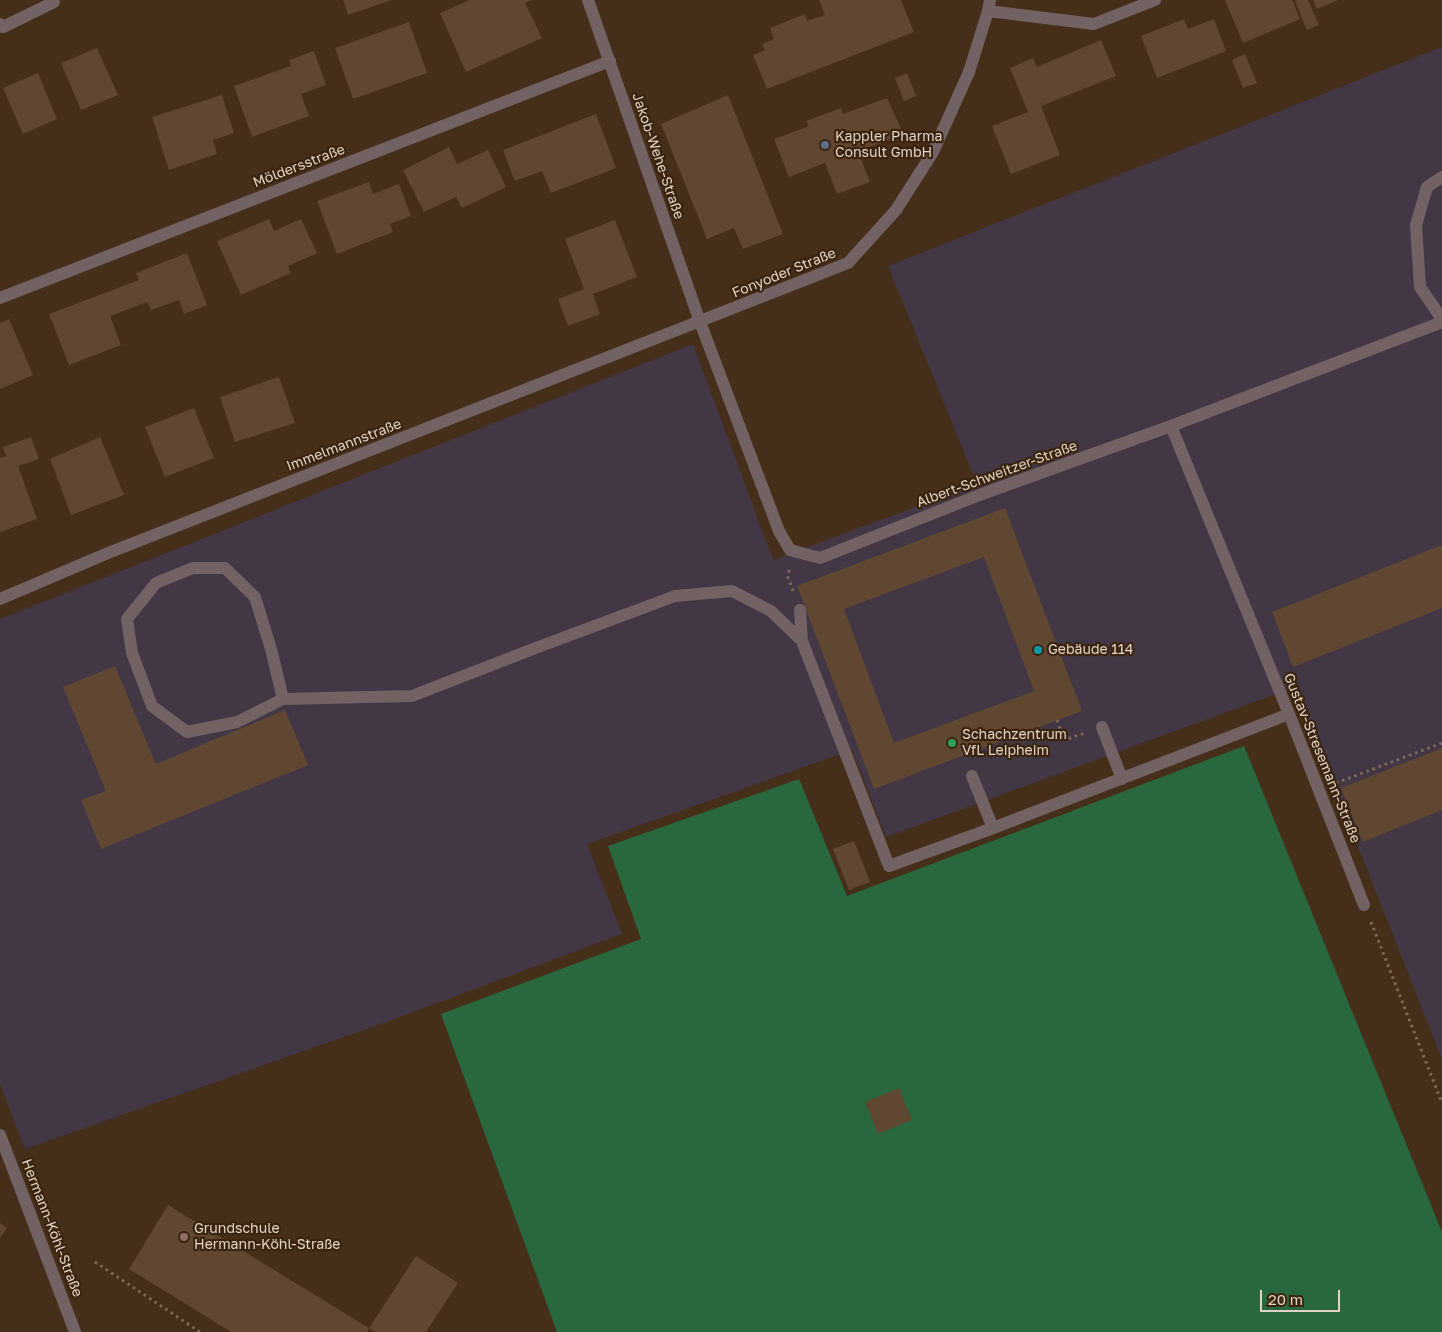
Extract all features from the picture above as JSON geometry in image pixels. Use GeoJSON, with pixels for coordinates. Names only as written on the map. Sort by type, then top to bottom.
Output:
{"type":"FeatureCollection","features":[{"type":"Feature","properties":{"kind":"street","name":"Jakob-Wehe-Straße"},"geometry":{"type":"LineString","coordinates":[[588,0],[700,322]]}},
{"type":"Feature","properties":{"kind":"street"},"geometry":{"type":"LineString","coordinates":[[989,5],[1094,24],[1155,0]]}},
{"type":"Feature","properties":{"kind":"street"},"geometry":{"type":"LineString","coordinates":[[0,24],[3,27],[55,1]]}},
{"type":"Feature","properties":{"kind":"street","name":"Fonyoder Straße"},"geometry":{"type":"LineString","coordinates":[[700,322],[848,263],[896,210],[933,152],[969,72],[989,5]]}},
{"type":"Feature","properties":{"kind":"street","name":"Möldersstraße"},"geometry":{"type":"LineString","coordinates":[[0,298],[610,61]]}},
{"type":"Feature","properties":{"kind":"street","name":"Albert-Schweitzer-Straße"},"geometry":{"type":"LineString","coordinates":[[790,550],[820,558],[982,494],[1171,426],[1442,321],[1420,287],[1416,225],[1426,187],[1442,177]]}},
{"type":"Feature","properties":{"kind":"street"},"geometry":{"type":"LineString","coordinates":[[700,322],[779,530],[790,550]]}},
{"type":"Feature","properties":{"kind":"street","name":"Immelmannstraße"},"geometry":{"type":"LineString","coordinates":[[0,599],[108,553],[700,322]]}},
{"type":"Feature","properties":{"kind":"street","name":"Gustav-Stresemann-Straße"},"geometry":{"type":"LineString","coordinates":[[1171,426],[1289,714],[1364,905]]}},
{"type":"Feature","properties":{"kind":"street"},"geometry":{"type":"LineString","coordinates":[[283,699],[271,649],[255,597],[225,568],[193,568],[156,583],[128,619],[132,653],[152,706],[187,732],[237,722],[283,699],[412,696],[676,596],[732,591],[771,611],[802,641]]}},
{"type":"Feature","properties":{"kind":"street"},"geometry":{"type":"LineString","coordinates":[[800,610],[802,641],[889,866],[1289,714]]}},
{"type":"Feature","properties":{"kind":"street"},"geometry":{"type":"LineString","coordinates":[[1102,726],[1122,779]]}},
{"type":"Feature","properties":{"kind":"street"},"geometry":{"type":"LineString","coordinates":[[972,776],[993,828]]}},
{"type":"Feature","properties":{"kind":"street","name":"Hermann-Köhl-Straße"},"geometry":{"type":"LineString","coordinates":[[0,1135],[76,1332]]}},
{"type":"Feature","properties":{"kind":"path"},"geometry":{"type":"LineString","coordinates":[[790,550],[788,578],[800,610]]}},
{"type":"Feature","properties":{"kind":"path"},"geometry":{"type":"LineString","coordinates":[[1057,720],[1064,740],[1102,726]]}},
{"type":"Feature","properties":{"kind":"path"},"geometry":{"type":"LineString","coordinates":[[1319,789],[1442,743]]}},
{"type":"Feature","properties":{"kind":"path"},"geometry":{"type":"LineString","coordinates":[[1364,905],[1442,1103]]}},
{"type":"Feature","properties":{"kind":"path"},"geometry":{"type":"LineString","coordinates":[[95,1262],[200,1332]]}},
{"type":"Feature","properties":{"kind":"shaded area"},"geometry":{"type":"Polygon","coordinates":[[[1442,47],[1442,1059],[1295,687],[886,837],[852,750],[587,844],[622,934],[389,1021],[25,1149],[0,1084],[0,619],[693,344],[773,560],[977,484],[888,266],[1442,47]]]}},
{"type":"Feature","properties":{"kind":"green space"},"geometry":{"type":"Polygon","coordinates":[[[1244,746],[1442,1232],[1442,1332],[557,1332],[441,1014],[641,939],[608,846],[799,779],[847,896],[1244,746]]]}},
{"type":"Feature","properties":{"kind":"building"},"geometry":{"type":"Polygon","coordinates":[[[343,0],[392,0],[348,15],[343,0]]]}},
{"type":"Feature","properties":{"kind":"building"},"geometry":{"type":"Polygon","coordinates":[[[470,0],[532,0],[525,3],[542,38],[466,72],[440,13],[470,0]]]}},
{"type":"Feature","properties":{"kind":"building"},"geometry":{"type":"Polygon","coordinates":[[[819,0],[901,0],[914,32],[767,89],[753,55],[765,50],[762,44],[774,39],[770,28],[805,14],[807,21],[825,15],[819,0]]]}},
{"type":"Feature","properties":{"kind":"building"},"geometry":{"type":"Polygon","coordinates":[[[1225,0],[1292,0],[1300,19],[1243,43],[1225,0]]]}},
{"type":"Feature","properties":{"kind":"building"},"geometry":{"type":"Polygon","coordinates":[[[1308,0],[1319,25],[1307,30],[1295,1],[1308,0]]]}},
{"type":"Feature","properties":{"kind":"building"},"geometry":{"type":"Polygon","coordinates":[[[1313,0],[1338,0],[1317,9],[1313,0]]]}},
{"type":"Feature","properties":{"kind":"building"},"geometry":{"type":"Polygon","coordinates":[[[1184,19],[1188,29],[1214,19],[1226,51],[1157,78],[1141,36],[1184,19]]]}},
{"type":"Feature","properties":{"kind":"building"},"geometry":{"type":"Polygon","coordinates":[[[409,22],[427,73],[353,99],[335,48],[409,22]]]}},
{"type":"Feature","properties":{"kind":"building"},"geometry":{"type":"Polygon","coordinates":[[[1101,40],[1116,76],[1041,106],[1060,155],[1011,174],[992,126],[1028,112],[1010,68],[1033,58],[1037,67],[1101,40]]]}},
{"type":"Feature","properties":{"kind":"building"},"geometry":{"type":"Polygon","coordinates":[[[97,48],[118,95],[81,110],[61,63],[97,48]]]}},
{"type":"Feature","properties":{"kind":"building"},"geometry":{"type":"Polygon","coordinates":[[[314,51],[326,85],[301,94],[309,116],[252,137],[234,86],[291,66],[289,60],[314,51]]]}},
{"type":"Feature","properties":{"kind":"building"},"geometry":{"type":"Polygon","coordinates":[[[1245,54],[1257,83],[1243,88],[1232,60],[1245,54]]]}},
{"type":"Feature","properties":{"kind":"building"},"geometry":{"type":"Polygon","coordinates":[[[38,73],[57,119],[23,134],[3,88],[38,73]]]}},
{"type":"Feature","properties":{"kind":"building"},"geometry":{"type":"Polygon","coordinates":[[[907,73],[916,96],[904,101],[895,78],[907,73]]]}},
{"type":"Feature","properties":{"kind":"building"},"geometry":{"type":"Polygon","coordinates":[[[222,95],[234,133],[213,140],[217,154],[169,170],[152,117],[222,95]]]}},
{"type":"Feature","properties":{"kind":"building"},"geometry":{"type":"Polygon","coordinates":[[[728,95],[783,234],[743,249],[734,228],[707,239],[661,124],[728,95]]]}},
{"type":"Feature","properties":{"kind":"building","name":"Kappler Pharma Consult GmbH"},"geometry":{"type":"Polygon","coordinates":[[[887,98],[904,135],[858,151],[870,182],[837,194],[825,163],[789,177],[774,139],[809,126],[806,121],[841,108],[843,114],[887,98]]]}},
{"type":"Feature","properties":{"kind":"building"},"geometry":{"type":"Polygon","coordinates":[[[596,114],[616,168],[551,193],[542,171],[515,181],[503,150],[596,114]]]}},
{"type":"Feature","properties":{"kind":"building"},"geometry":{"type":"Polygon","coordinates":[[[449,147],[457,164],[488,150],[506,187],[462,208],[456,197],[424,212],[403,170],[449,147]]]}},
{"type":"Feature","properties":{"kind":"building"},"geometry":{"type":"Polygon","coordinates":[[[369,182],[373,194],[399,184],[411,216],[390,224],[393,232],[337,254],[317,201],[369,182]]]}},
{"type":"Feature","properties":{"kind":"building"},"geometry":{"type":"Polygon","coordinates":[[[269,219],[274,231],[301,219],[317,253],[288,266],[291,273],[241,295],[217,241],[269,219]]]}},
{"type":"Feature","properties":{"kind":"building"},"geometry":{"type":"Polygon","coordinates":[[[615,220],[637,277],[593,294],[600,314],[568,326],[558,299],[584,289],[565,239],[615,220]]]}},
{"type":"Feature","properties":{"kind":"building"},"geometry":{"type":"Polygon","coordinates":[[[187,253],[207,305],[184,314],[179,300],[151,310],[147,302],[110,316],[121,345],[69,365],[49,314],[139,280],[136,273],[187,253]]]}},
{"type":"Feature","properties":{"kind":"building"},"geometry":{"type":"Polygon","coordinates":[[[9,319],[33,375],[0,389],[0,323],[9,319]]]}},
{"type":"Feature","properties":{"kind":"building"},"geometry":{"type":"Polygon","coordinates":[[[279,377],[295,423],[235,442],[220,397],[279,377]]]}},
{"type":"Feature","properties":{"kind":"building"},"geometry":{"type":"Polygon","coordinates":[[[194,408],[214,458],[165,477],[145,427],[194,408]]]}},
{"type":"Feature","properties":{"kind":"building"},"geometry":{"type":"Polygon","coordinates":[[[31,437],[39,459],[18,466],[37,519],[0,532],[0,458],[6,456],[3,447],[31,437]]]}},
{"type":"Feature","properties":{"kind":"building"},"geometry":{"type":"Polygon","coordinates":[[[100,437],[124,495],[71,515],[50,459],[100,437]]]}},
{"type":"Feature","properties":{"kind":"building","name":"Gebäude 114"},"geometry":{"type":"Polygon","coordinates":[[[1005,508],[1082,711],[874,789],[797,586],[1005,508]],[[984,557],[844,609],[894,743],[1034,691],[984,557]]]}},
{"type":"Feature","properties":{"kind":"building"},"geometry":{"type":"Polygon","coordinates":[[[1442,545],[1442,608],[1293,667],[1272,612],[1442,545]]]}},
{"type":"Feature","properties":{"kind":"building"},"geometry":{"type":"Polygon","coordinates":[[[115,666],[156,764],[285,710],[308,765],[101,849],[81,800],[106,791],[63,687],[115,666]]]}},
{"type":"Feature","properties":{"kind":"building"},"geometry":{"type":"Polygon","coordinates":[[[1442,748],[1442,810],[1363,842],[1341,788],[1442,748]]]}},
{"type":"Feature","properties":{"kind":"building"},"geometry":{"type":"Polygon","coordinates":[[[854,841],[870,882],[849,890],[833,849],[854,841]]]}},
{"type":"Feature","properties":{"kind":"building"},"geometry":{"type":"Polygon","coordinates":[[[899,1088],[912,1120],[878,1134],[865,1102],[899,1088]]]}},
{"type":"Feature","properties":{"kind":"building","name":"Grundschule Hermann-Köhl-Straße"},"geometry":{"type":"Polygon","coordinates":[[[168,1205],[369,1328],[367,1332],[231,1332],[129,1269],[168,1205]]]}},
{"type":"Feature","properties":{"kind":"building"},"geometry":{"type":"Polygon","coordinates":[[[0,1223],[7,1228],[0,1238],[0,1223]]]}},
{"type":"Feature","properties":{"kind":"building"},"geometry":{"type":"Polygon","coordinates":[[[416,1256],[458,1283],[426,1332],[375,1332],[369,1328],[416,1256]]]}},
{"type":"Feature","properties":{"kind":"place","name":"Kappler Pharma Consult GmbH"},"geometry":{"type":"Point","coordinates":[825,145]}},
{"type":"Feature","properties":{"kind":"place","name":"Gebäude 114"},"geometry":{"type":"Point","coordinates":[1038,650]}},
{"type":"Feature","properties":{"kind":"place","name":"Schachzentrum VfL Leipheim"},"geometry":{"type":"Point","coordinates":[952,743]}},
{"type":"Feature","properties":{"kind":"place","name":"Grundschule Hermann-Köhl-Straße"},"geometry":{"type":"Point","coordinates":[184,1237]}}]}
